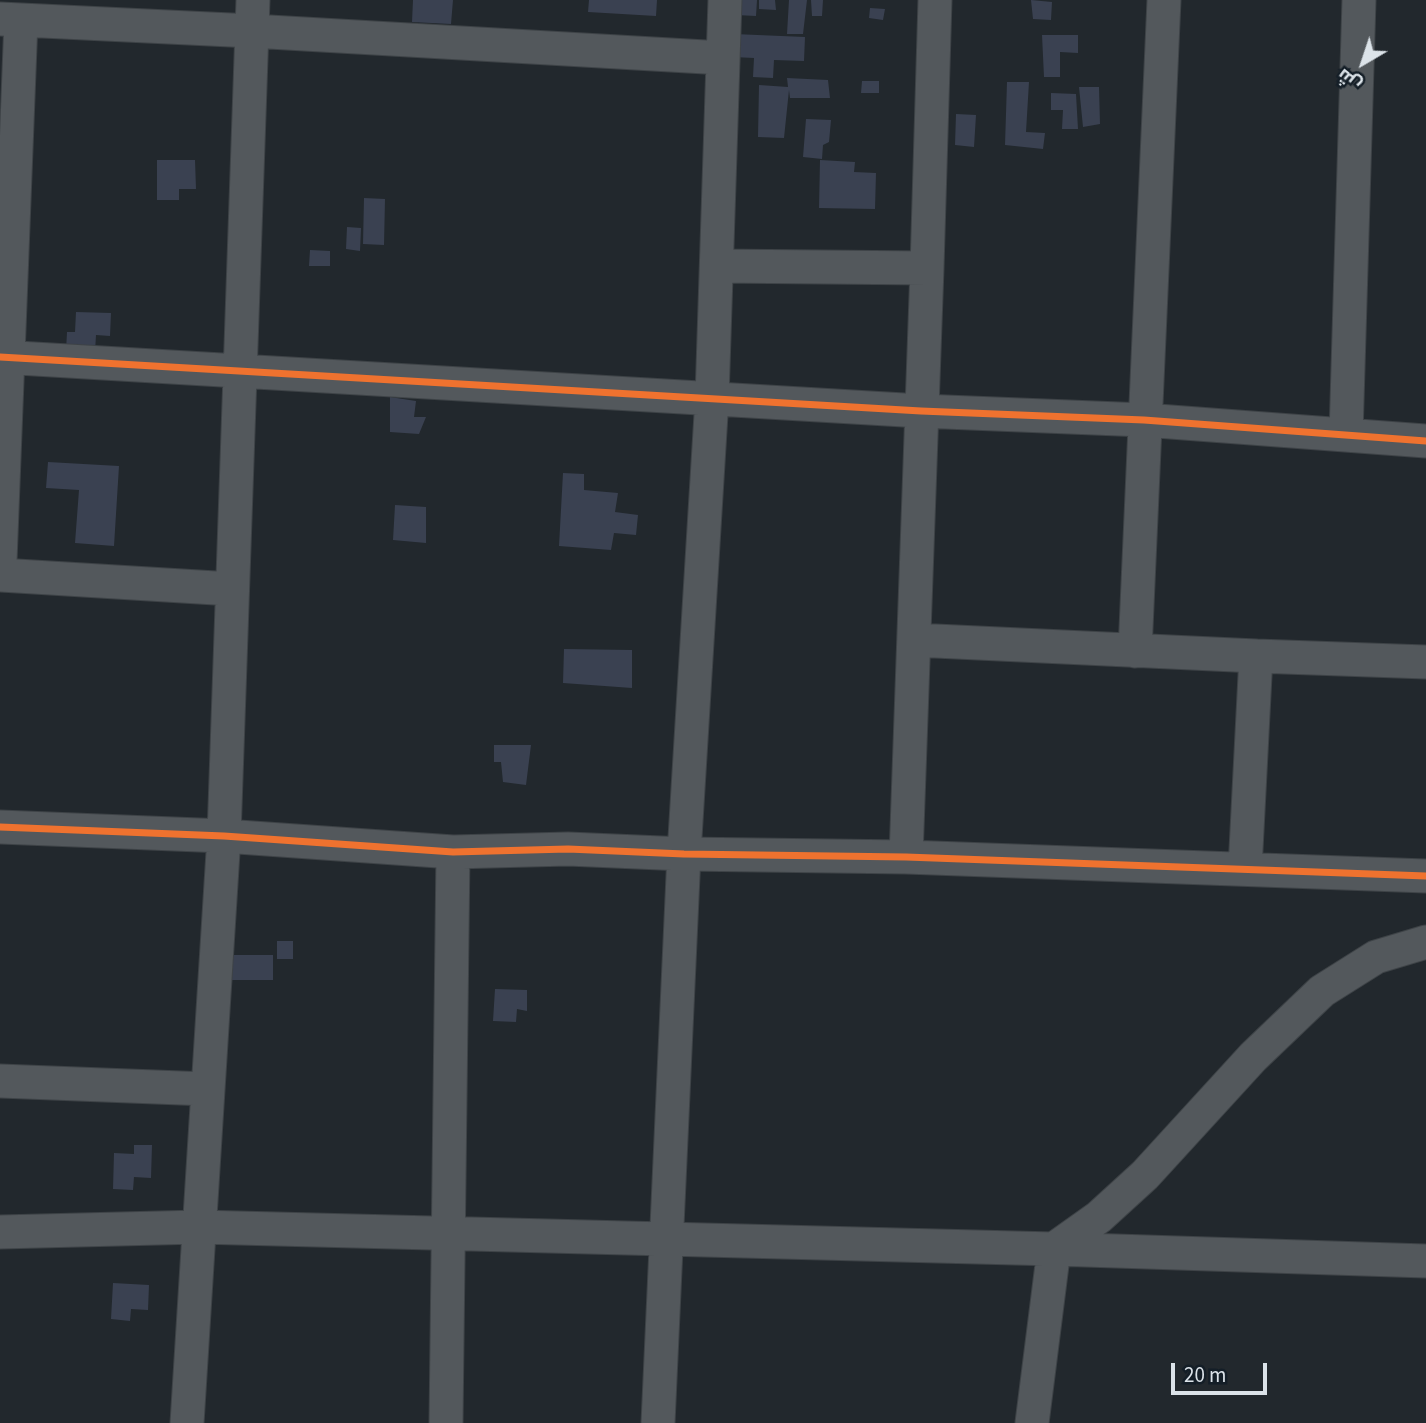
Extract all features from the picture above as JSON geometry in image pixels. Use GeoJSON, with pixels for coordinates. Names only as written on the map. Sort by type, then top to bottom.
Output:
{"type":"FeatureCollection","features":[{"type":"Feature","properties":{"kind":"street"},"geometry":{"type":"LineString","coordinates":[[658,1423],[684,854],[712,398],[725,0]]}},
{"type":"Feature","properties":{"kind":"street"},"geometry":{"type":"LineString","coordinates":[[906,857],[934,0]]}},
{"type":"Feature","properties":{"kind":"street"},"geometry":{"type":"LineString","coordinates":[[1135,651],[1164,0]]}},
{"type":"Feature","properties":{"kind":"street"},"geometry":{"type":"LineString","coordinates":[[1346,435],[1359,0]]}},
{"type":"Feature","properties":{"kind":"street"},"geometry":{"type":"LineString","coordinates":[[0,561],[10,20],[252,16],[723,58]]}},
{"type":"Feature","properties":{"kind":"street"},"geometry":{"type":"LineString","coordinates":[[187,1423],[223,836],[252,16]]}},
{"type":"Feature","properties":{"kind":"street"},"geometry":{"type":"LineString","coordinates":[[717,266],[927,268]]}},
{"type":"Feature","properties":{"kind":"street"},"geometry":{"type":"LineString","coordinates":[[4,358],[921,411],[1144,420],[1426,441]]}},
{"type":"Feature","properties":{"kind":"street"},"geometry":{"type":"LineString","coordinates":[[0,575],[232,589]]}},
{"type":"Feature","properties":{"kind":"street"},"geometry":{"type":"LineString","coordinates":[[914,640],[1426,662]]}},
{"type":"Feature","properties":{"kind":"street"},"geometry":{"type":"LineString","coordinates":[[1245,869],[1256,656]]}},
{"type":"Feature","properties":{"kind":"street"},"geometry":{"type":"LineString","coordinates":[[0,827],[223,836],[453,852],[568,849],[684,854],[906,857],[1426,876]]}},
{"type":"Feature","properties":{"kind":"street"},"geometry":{"type":"LineString","coordinates":[[446,1423],[453,852]]}},
{"type":"Feature","properties":{"kind":"street"},"geometry":{"type":"LineString","coordinates":[[1032,1423],[1054,1249],[1099,1217],[1145,1175],[1253,1057],[1322,991],[1376,957],[1426,942]]}},
{"type":"Feature","properties":{"kind":"street"},"geometry":{"type":"LineString","coordinates":[[0,1081],[207,1088]]}},
{"type":"Feature","properties":{"kind":"street"},"geometry":{"type":"LineString","coordinates":[[0,1232],[199,1227],[1426,1261]]}},
{"type":"Feature","properties":{"kind":"building"},"geometry":{"type":"Polygon","coordinates":[[[413,0],[453,0],[451,24],[412,22],[413,0]]]}},
{"type":"Feature","properties":{"kind":"building"},"geometry":{"type":"Polygon","coordinates":[[[589,0],[657,0],[656,16],[588,12],[589,0]]]}},
{"type":"Feature","properties":{"kind":"building"},"geometry":{"type":"Polygon","coordinates":[[[737,0],[757,0],[756,16],[736,15],[737,0]]]}},
{"type":"Feature","properties":{"kind":"building"},"geometry":{"type":"Polygon","coordinates":[[[759,0],[775,0],[776,10],[759,9],[759,0]]]}},
{"type":"Feature","properties":{"kind":"building"},"geometry":{"type":"Polygon","coordinates":[[[789,0],[807,0],[803,34],[787,34],[789,0]]]}},
{"type":"Feature","properties":{"kind":"building"},"geometry":{"type":"Polygon","coordinates":[[[811,0],[823,0],[822,16],[812,16],[811,0]]]}},
{"type":"Feature","properties":{"kind":"building"},"geometry":{"type":"Polygon","coordinates":[[[1031,0],[1052,2],[1051,20],[1033,19],[1031,0]]]}},
{"type":"Feature","properties":{"kind":"building"},"geometry":{"type":"Polygon","coordinates":[[[870,8],[885,9],[883,20],[869,18],[870,8]]]}},
{"type":"Feature","properties":{"kind":"building"},"geometry":{"type":"Polygon","coordinates":[[[734,34],[805,37],[804,61],[774,60],[773,78],[753,77],[754,58],[733,57],[734,34]]]}},
{"type":"Feature","properties":{"kind":"building"},"geometry":{"type":"Polygon","coordinates":[[[1042,35],[1078,35],[1078,53],[1060,52],[1060,77],[1044,77],[1042,35]]]}},
{"type":"Feature","properties":{"kind":"building"},"geometry":{"type":"Polygon","coordinates":[[[787,78],[828,80],[830,98],[790,98],[789,90],[784,138],[758,137],[759,85],[788,87],[787,78]]]}},
{"type":"Feature","properties":{"kind":"building"},"geometry":{"type":"Polygon","coordinates":[[[862,81],[879,81],[879,93],[861,93],[862,81]]]}},
{"type":"Feature","properties":{"kind":"building"},"geometry":{"type":"Polygon","coordinates":[[[1007,82],[1029,82],[1026,132],[1045,133],[1043,149],[1005,145],[1007,82]]]}},
{"type":"Feature","properties":{"kind":"building"},"geometry":{"type":"Polygon","coordinates":[[[1079,87],[1099,87],[1100,124],[1083,127],[1079,87]]]}},
{"type":"Feature","properties":{"kind":"building"},"geometry":{"type":"Polygon","coordinates":[[[1051,93],[1076,94],[1078,129],[1062,129],[1063,110],[1051,110],[1051,93]]]}},
{"type":"Feature","properties":{"kind":"building"},"geometry":{"type":"Polygon","coordinates":[[[956,114],[976,115],[974,147],[955,145],[956,114]]]}},
{"type":"Feature","properties":{"kind":"building"},"geometry":{"type":"Polygon","coordinates":[[[806,119],[831,120],[829,142],[823,145],[822,159],[803,157],[806,119]]]}},
{"type":"Feature","properties":{"kind":"building"},"geometry":{"type":"Polygon","coordinates":[[[157,160],[195,160],[196,189],[179,189],[179,200],[157,200],[157,160]]]}},
{"type":"Feature","properties":{"kind":"building"},"geometry":{"type":"Polygon","coordinates":[[[820,160],[855,162],[854,172],[876,173],[875,209],[819,208],[820,160]]]}},
{"type":"Feature","properties":{"kind":"building"},"geometry":{"type":"Polygon","coordinates":[[[364,198],[385,199],[384,245],[363,244],[364,198]]]}},
{"type":"Feature","properties":{"kind":"building"},"geometry":{"type":"Polygon","coordinates":[[[347,227],[361,228],[360,251],[346,249],[347,227]]]}},
{"type":"Feature","properties":{"kind":"building"},"geometry":{"type":"Polygon","coordinates":[[[310,250],[330,251],[330,266],[309,266],[310,250]]]}},
{"type":"Feature","properties":{"kind":"building"},"geometry":{"type":"Polygon","coordinates":[[[76,312],[111,313],[110,336],[96,335],[95,352],[66,351],[67,332],[75,332],[76,312]]]}},
{"type":"Feature","properties":{"kind":"building"},"geometry":{"type":"Polygon","coordinates":[[[390,397],[416,401],[414,417],[426,417],[419,434],[390,432],[390,397]]]}},
{"type":"Feature","properties":{"kind":"building"},"geometry":{"type":"Polygon","coordinates":[[[48,462],[119,466],[114,546],[75,543],[79,490],[46,488],[48,462]]]}},
{"type":"Feature","properties":{"kind":"building"},"geometry":{"type":"Polygon","coordinates":[[[563,473],[584,474],[584,490],[618,493],[615,512],[638,515],[636,535],[614,533],[611,550],[559,546],[563,473]]]}},
{"type":"Feature","properties":{"kind":"building"},"geometry":{"type":"Polygon","coordinates":[[[395,505],[426,507],[426,543],[393,540],[395,505]]]}},
{"type":"Feature","properties":{"kind":"building"},"geometry":{"type":"Polygon","coordinates":[[[564,649],[632,650],[632,688],[563,683],[564,649]]]}},
{"type":"Feature","properties":{"kind":"building"},"geometry":{"type":"Polygon","coordinates":[[[494,745],[531,745],[526,785],[503,782],[501,762],[494,762],[494,745]]]}},
{"type":"Feature","properties":{"kind":"building"},"geometry":{"type":"Polygon","coordinates":[[[277,941],[293,941],[293,959],[277,959],[277,941]]]}},
{"type":"Feature","properties":{"kind":"building"},"geometry":{"type":"Polygon","coordinates":[[[209,955],[273,955],[273,980],[209,980],[209,955]]]}},
{"type":"Feature","properties":{"kind":"building"},"geometry":{"type":"Polygon","coordinates":[[[495,989],[527,990],[527,1011],[517,1009],[516,1022],[493,1021],[495,989]]]}},
{"type":"Feature","properties":{"kind":"building"},"geometry":{"type":"Polygon","coordinates":[[[134,1145],[152,1145],[151,1178],[134,1177],[133,1190],[113,1189],[114,1153],[134,1154],[134,1145]]]}},
{"type":"Feature","properties":{"kind":"building"},"geometry":{"type":"Polygon","coordinates":[[[113,1283],[149,1285],[148,1310],[131,1309],[130,1321],[111,1319],[113,1283]]]}},
{"type":"Feature","properties":{"kind":"cycle path"},"geometry":{"type":"LineString","coordinates":[[0,357],[921,411],[1144,420],[1426,441]]}},
{"type":"Feature","properties":{"kind":"cycle path"},"geometry":{"type":"LineString","coordinates":[[0,827],[224,836],[453,852],[568,849],[684,854],[906,857],[1426,876]]}}]}
